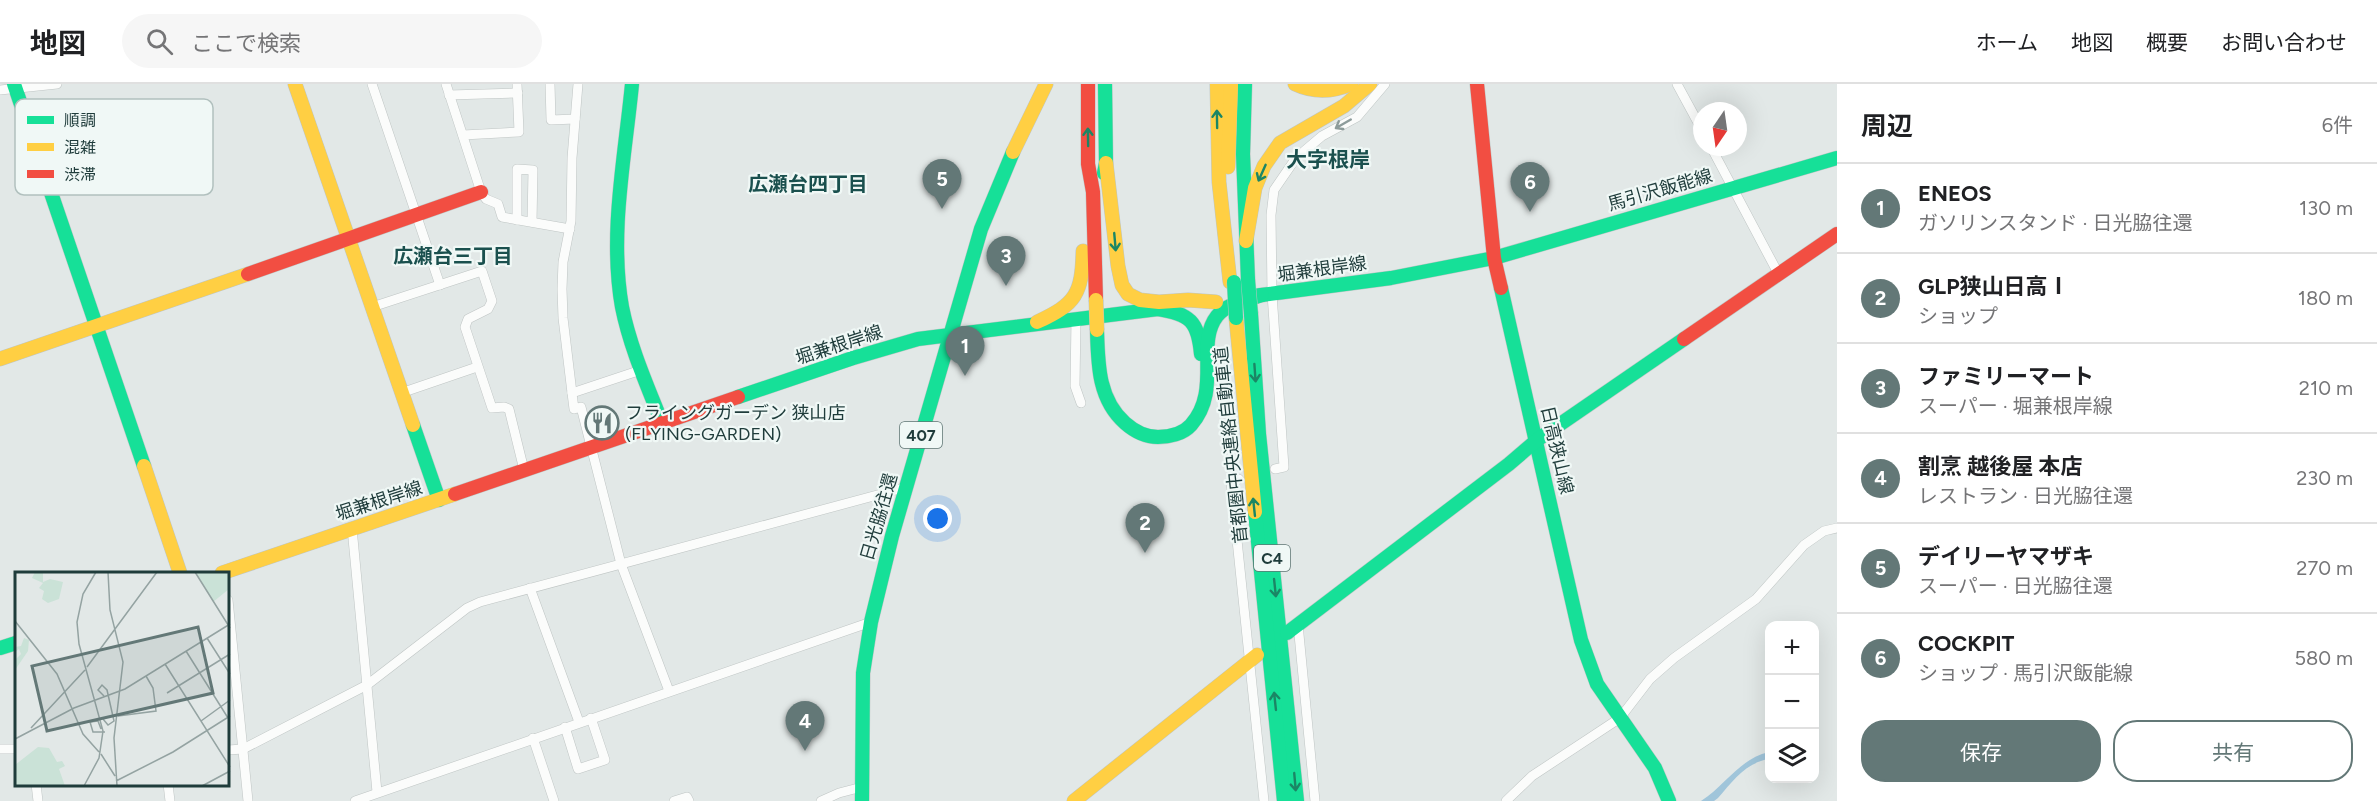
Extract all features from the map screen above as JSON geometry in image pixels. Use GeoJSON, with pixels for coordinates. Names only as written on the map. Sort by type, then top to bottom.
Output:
{"type":"FeatureCollection","features":[{"type":"Feature","properties":{"kind":"main road"},"geometry":{"type":"LineString","coordinates":[[295,84],[439,500]]}},
{"type":"Feature","properties":{"kind":"main road"},"geometry":{"type":"LineString","coordinates":[[632,84],[618,237],[618,262],[622,304],[642,370],[662,423]]}},
{"type":"Feature","properties":{"kind":"main road","name":"日光脇往還"},"geometry":{"type":"LineString","coordinates":[[862,794],[862,689],[871,622],[892,536],[981,229],[1013,153],[1046,84]]}},
{"type":"Feature","properties":{"kind":"main road"},"geometry":{"type":"LineString","coordinates":[[1037,322],[1071,304],[1082,287],[1083,194],[1088,164],[1088,84]]}},
{"type":"Feature","properties":{"kind":"main road"},"geometry":{"type":"LineString","coordinates":[[1105,84],[1106,163],[1122,285],[1128,294],[1140,300],[1216,302]]}},
{"type":"Feature","properties":{"kind":"main road"},"geometry":{"type":"LineString","coordinates":[[1217,84],[1219,182],[1238,281]]}},
{"type":"Feature","properties":{"kind":"main road","name":"首都圏中央連絡自動車道"},"geometry":{"type":"LineString","coordinates":[[1231,84],[1228,181],[1238,281],[1251,314],[1259,434],[1297,801]]}},
{"type":"Feature","properties":{"kind":"main road","name":"首都圏中央連絡自動車道"},"geometry":{"type":"LineString","coordinates":[[1245,84],[1242,135],[1246,241],[1238,281],[1236,318],[1284,801]]}},
{"type":"Feature","properties":{"kind":"main road"},"geometry":{"type":"LineString","coordinates":[[1295,84],[1314,91],[1328,91],[1351,84]]}},
{"type":"Feature","properties":{"kind":"main road"},"geometry":{"type":"LineString","coordinates":[[1246,241],[1255,188],[1264,166],[1280,143],[1344,105],[1370,84]]}},
{"type":"Feature","properties":{"kind":"main road","name":"日高狭山線"},"geometry":{"type":"LineString","coordinates":[[1477,84],[1494,258],[1586,658],[1597,684],[1654,768],[1669,801]]}},
{"type":"Feature","properties":{"kind":"main road","name":"馬引沢飯能線"},"geometry":{"type":"LineString","coordinates":[[1494,258],[1837,158]]}},
{"type":"Feature","properties":{"kind":"main road"},"geometry":{"type":"LineString","coordinates":[[1100,300],[1101,193],[1106,163]]}},
{"type":"Feature","properties":{"kind":"main road"},"geometry":{"type":"LineString","coordinates":[[1088,164],[1093,192],[1100,300],[1099,375],[1104,396],[1111,409],[1120,421],[1135,432],[1149,437],[1165,436],[1180,433],[1191,424],[1201,411],[1209,382],[1210,334],[1216,317],[1224,309],[1267,295]]}},
{"type":"Feature","properties":{"kind":"main road"},"geometry":{"type":"LineString","coordinates":[[0,359],[481,192]]}},
{"type":"Feature","properties":{"kind":"main road"},"geometry":{"type":"LineString","coordinates":[[51,195],[180,572]]}},
{"type":"Feature","properties":{"kind":"main road"},"geometry":{"type":"LineString","coordinates":[[1293,628],[1509,464],[1537,440],[1837,234]]}},
{"type":"Feature","properties":{"kind":"main road","name":"堀兼根岸線"},"geometry":{"type":"LineString","coordinates":[[227,572],[853,358],[918,339],[1391,278],[1494,258]]}},
{"type":"Feature","properties":{"kind":"main road"},"geometry":{"type":"LineString","coordinates":[[1101,330],[1106,370],[1118,408],[1135,424],[1148,429],[1163,429],[1180,423],[1197,400],[1201,362],[1199,333],[1195,324],[1186,315],[1158,309]]}},
{"type":"Feature","properties":{"kind":"main road"},"geometry":{"type":"LineString","coordinates":[[0,648],[15,642]]}},
{"type":"Feature","properties":{"kind":"main road"},"geometry":{"type":"LineString","coordinates":[[1074,801],[1253,658]]}},
{"type":"Feature","properties":{"kind":"street"},"geometry":{"type":"LineString","coordinates":[[0,90],[14,86],[57,84]]}},
{"type":"Feature","properties":{"kind":"street"},"geometry":{"type":"LineString","coordinates":[[372,84],[440,285]]}},
{"type":"Feature","properties":{"kind":"street"},"geometry":{"type":"LineString","coordinates":[[446,84],[481,192],[486,199],[498,204],[502,217],[570,229]]}},
{"type":"Feature","properties":{"kind":"street"},"geometry":{"type":"LineString","coordinates":[[550,84],[551,120],[575,119]]}},
{"type":"Feature","properties":{"kind":"street"},"geometry":{"type":"LineString","coordinates":[[578,84],[570,229],[563,262],[562,289],[562,318],[574,409],[581,407],[621,564],[669,691]]}},
{"type":"Feature","properties":{"kind":"street"},"geometry":{"type":"LineString","coordinates":[[1275,469],[1284,467],[1267,295],[1274,190],[1296,158],[1322,136],[1357,117],[1385,84]]}},
{"type":"Feature","properties":{"kind":"street"},"geometry":{"type":"LineString","coordinates":[[1677,84],[1693,113]]}},
{"type":"Feature","properties":{"kind":"street"},"geometry":{"type":"LineString","coordinates":[[449,94],[518,88],[519,132],[462,135]]}},
{"type":"Feature","properties":{"kind":"street"},"geometry":{"type":"LineString","coordinates":[[1716,156],[1779,275]]}},
{"type":"Feature","properties":{"kind":"street"},"geometry":{"type":"LineString","coordinates":[[517,220],[517,170],[533,170],[532,222]]}},
{"type":"Feature","properties":{"kind":"street"},"geometry":{"type":"LineString","coordinates":[[372,307],[482,271],[492,301],[488,309],[468,319],[465,327],[492,408],[509,409],[524,470]]}},
{"type":"Feature","properties":{"kind":"street"},"geometry":{"type":"LineString","coordinates":[[1076,318],[1075,386],[1080,404]]}},
{"type":"Feature","properties":{"kind":"street"},"geometry":{"type":"LineString","coordinates":[[401,393],[477,368]]}},
{"type":"Feature","properties":{"kind":"street"},"geometry":{"type":"LineString","coordinates":[[572,393],[642,370]]}},
{"type":"Feature","properties":{"kind":"street"},"geometry":{"type":"LineString","coordinates":[[1239,479],[1231,482],[1253,658],[1264,801]]}},
{"type":"Feature","properties":{"kind":"street"},"geometry":{"type":"LineString","coordinates":[[230,750],[243,749],[367,686],[467,608],[480,602],[907,487]]}},
{"type":"Feature","properties":{"kind":"street"},"geometry":{"type":"LineString","coordinates":[[352,528],[377,792]]}},
{"type":"Feature","properties":{"kind":"street"},"geometry":{"type":"LineString","coordinates":[[1506,801],[1541,770],[1620,718],[1650,679],[1674,658],[1756,599],[1804,545],[1824,531],[1837,528]]}},
{"type":"Feature","properties":{"kind":"street"},"geometry":{"type":"LineString","coordinates":[[530,588],[579,722]]}},
{"type":"Feature","properties":{"kind":"street"},"geometry":{"type":"LineString","coordinates":[[230,620],[248,801]]}},
{"type":"Feature","properties":{"kind":"street"},"geometry":{"type":"LineString","coordinates":[[355,801],[871,622]]}},
{"type":"Feature","properties":{"kind":"street"},"geometry":{"type":"LineString","coordinates":[[1293,628],[1315,801]]}},
{"type":"Feature","properties":{"kind":"street"},"geometry":{"type":"LineString","coordinates":[[565,727],[578,769],[605,760],[591,718]]}},
{"type":"Feature","properties":{"kind":"street"},"geometry":{"type":"LineString","coordinates":[[533,738],[554,801]]}},
{"type":"Feature","properties":{"kind":"street"},"geometry":{"type":"LineString","coordinates":[[36,786],[38,801]]}},
{"type":"Feature","properties":{"kind":"street"},"geometry":{"type":"LineString","coordinates":[[168,786],[170,801]]}},
{"type":"Feature","properties":{"kind":"street"},"geometry":{"type":"LineString","coordinates":[[821,801],[840,793],[862,794]]}},
{"type":"Feature","properties":{"kind":"street"},"geometry":{"type":"LineString","coordinates":[[674,801],[687,796],[689,801]]}},
{"type":"Feature","properties":{"kind":"water"},"geometry":{"type":"Polygon","coordinates":[[[1765,753],[1765,760],[1746,769],[1714,801],[1701,801],[1741,766],[1765,753]]]}},
{"type":"Feature","properties":{"kind":"traffic: fast"},"geometry":{"type":"LineString","coordinates":[[14,84],[19,99]]}},
{"type":"Feature","properties":{"kind":"traffic: fast"},"geometry":{"type":"LineString","coordinates":[[632,84],[619,196],[618,279],[630,337],[662,423]]}},
{"type":"Feature","properties":{"kind":"traffic: fast"},"geometry":{"type":"LineString","coordinates":[[1104,173],[1106,163],[1105,84]]}},
{"type":"Feature","properties":{"kind":"traffic: fast"},"geometry":{"type":"LineString","coordinates":[[1245,84],[1243,154],[1248,280]]}},
{"type":"Feature","properties":{"kind":"traffic: fast"},"geometry":{"type":"LineString","coordinates":[[862,801],[863,673],[871,622],[892,536],[981,229],[1013,152]]}},
{"type":"Feature","properties":{"kind":"traffic: fast"},"geometry":{"type":"LineString","coordinates":[[1254,296],[1391,278],[1494,258],[1837,158]]}},
{"type":"Feature","properties":{"kind":"traffic: fast"},"geometry":{"type":"LineString","coordinates":[[52,195],[144,466]]}},
{"type":"Feature","properties":{"kind":"traffic: fast"},"geometry":{"type":"LineString","coordinates":[[1248,280],[1251,314]]}},
{"type":"Feature","properties":{"kind":"traffic: fast"},"geometry":{"type":"LineString","coordinates":[[1234,282],[1236,318]]}},
{"type":"Feature","properties":{"kind":"traffic: fast"},"geometry":{"type":"LineString","coordinates":[[1501,288],[1581,640],[1597,684],[1655,768],[1669,801]]}},
{"type":"Feature","properties":{"kind":"traffic: fast"},"geometry":{"type":"LineString","coordinates":[[1097,330],[1101,380],[1109,403],[1116,414],[1128,426],[1140,433],[1153,437],[1171,436],[1188,428],[1200,411],[1207,383],[1208,340],[1217,316],[1232,305],[1262,295]]}},
{"type":"Feature","properties":{"kind":"traffic: fast"},"geometry":{"type":"LineString","coordinates":[[738,397],[853,358],[918,339],[1166,308]]}},
{"type":"Feature","properties":{"kind":"traffic: fast"},"geometry":{"type":"LineString","coordinates":[[1158,309],[1178,314],[1190,321],[1198,334],[1201,354]]}},
{"type":"Feature","properties":{"kind":"traffic: fast"},"geometry":{"type":"LineString","coordinates":[[1251,314],[1259,434],[1297,801]]}},
{"type":"Feature","properties":{"kind":"traffic: fast"},"geometry":{"type":"LineString","coordinates":[[1287,633],[1509,464],[1537,440],[1684,339]]}},
{"type":"Feature","properties":{"kind":"traffic: fast"},"geometry":{"type":"LineString","coordinates":[[413,425],[439,500]]}},
{"type":"Feature","properties":{"kind":"traffic: fast"},"geometry":{"type":"LineString","coordinates":[[1255,512],[1284,801]]}},
{"type":"Feature","properties":{"kind":"traffic: fast"},"geometry":{"type":"LineString","coordinates":[[0,648],[15,643]]}},
{"type":"Feature","properties":{"kind":"traffic: slow"},"geometry":{"type":"LineString","coordinates":[[295,84],[413,425]]}},
{"type":"Feature","properties":{"kind":"traffic: slow"},"geometry":{"type":"LineString","coordinates":[[1013,152],[1046,84]]}},
{"type":"Feature","properties":{"kind":"traffic: slow"},"geometry":{"type":"LineString","coordinates":[[1217,84],[1219,182],[1230,282]]}},
{"type":"Feature","properties":{"kind":"traffic: slow"},"geometry":{"type":"LineString","coordinates":[[1228,167],[1231,84]]}},
{"type":"Feature","properties":{"kind":"traffic: slow"},"geometry":{"type":"LineString","coordinates":[[1295,84],[1309,89],[1323,90],[1337,89],[1351,84]]}},
{"type":"Feature","properties":{"kind":"traffic: slow"},"geometry":{"type":"LineString","coordinates":[[1246,241],[1255,188],[1264,166],[1280,143],[1344,106],[1370,84]]}},
{"type":"Feature","properties":{"kind":"traffic: slow"},"geometry":{"type":"LineString","coordinates":[[1106,163],[1118,266],[1122,285],[1128,294],[1140,300],[1159,302],[1188,300],[1216,302]]}},
{"type":"Feature","properties":{"kind":"traffic: slow"},"geometry":{"type":"LineString","coordinates":[[1037,322],[1060,309],[1074,296],[1081,278],[1083,251]]}},
{"type":"Feature","properties":{"kind":"traffic: slow"},"geometry":{"type":"LineString","coordinates":[[0,359],[248,274]]}},
{"type":"Feature","properties":{"kind":"traffic: slow"},"geometry":{"type":"LineString","coordinates":[[1096,300],[1097,330]]}},
{"type":"Feature","properties":{"kind":"traffic: slow"},"geometry":{"type":"LineString","coordinates":[[1236,318],[1255,512]]}},
{"type":"Feature","properties":{"kind":"traffic: slow"},"geometry":{"type":"LineString","coordinates":[[144,466],[180,572]]}},
{"type":"Feature","properties":{"kind":"traffic: slow"},"geometry":{"type":"LineString","coordinates":[[225,572],[455,494]]}},
{"type":"Feature","properties":{"kind":"traffic: slow"},"geometry":{"type":"LineString","coordinates":[[1074,801],[1257,655]]}},
{"type":"Feature","properties":{"kind":"traffic: jam"},"geometry":{"type":"LineString","coordinates":[[1088,84],[1088,164],[1093,192],[1096,300]]}},
{"type":"Feature","properties":{"kind":"traffic: jam"},"geometry":{"type":"LineString","coordinates":[[1477,84],[1494,258],[1501,288]]}},
{"type":"Feature","properties":{"kind":"traffic: jam"},"geometry":{"type":"LineString","coordinates":[[248,274],[481,192]]}},
{"type":"Feature","properties":{"kind":"traffic: jam"},"geometry":{"type":"LineString","coordinates":[[1684,339],[1837,234]]}},
{"type":"Feature","properties":{"kind":"traffic: jam"},"geometry":{"type":"LineString","coordinates":[[455,494],[738,397]]}},
{"type":"Feature","properties":{"kind":"place","name":"デイリーヤマザキ"},"geometry":{"type":"Point","coordinates":[942,209]}},
{"type":"Feature","properties":{"kind":"place","name":"COCKPIT"},"geometry":{"type":"Point","coordinates":[1530,212]}},
{"type":"Feature","properties":{"kind":"place","name":"ファミリーマート"},"geometry":{"type":"Point","coordinates":[1006,286]}},
{"type":"Feature","properties":{"kind":"place","name":"ENEOS"},"geometry":{"type":"Point","coordinates":[965,376]}},
{"type":"Feature","properties":{"kind":"place","name":"フライングガーデン 狭山店 (FLYING-GARDEN)"},"geometry":{"type":"Point","coordinates":[602,423]}},
{"type":"Feature","properties":{"kind":"place","name":"GLP狭山日高Ⅰ"},"geometry":{"type":"Point","coordinates":[1145,553]}},
{"type":"Feature","properties":{"kind":"place","name":"割烹 越後屋 本店"},"geometry":{"type":"Point","coordinates":[805,751]}},
{"type":"Feature","properties":{"kind":"district","name":"大字根岸"},"geometry":{"type":"Point","coordinates":[1328,159]}},
{"type":"Feature","properties":{"kind":"district","name":"広瀬台四丁目"},"geometry":{"type":"Point","coordinates":[808,184]}},
{"type":"Feature","properties":{"kind":"district","name":"広瀬台三丁目"},"geometry":{"type":"Point","coordinates":[453,256]}}]}
